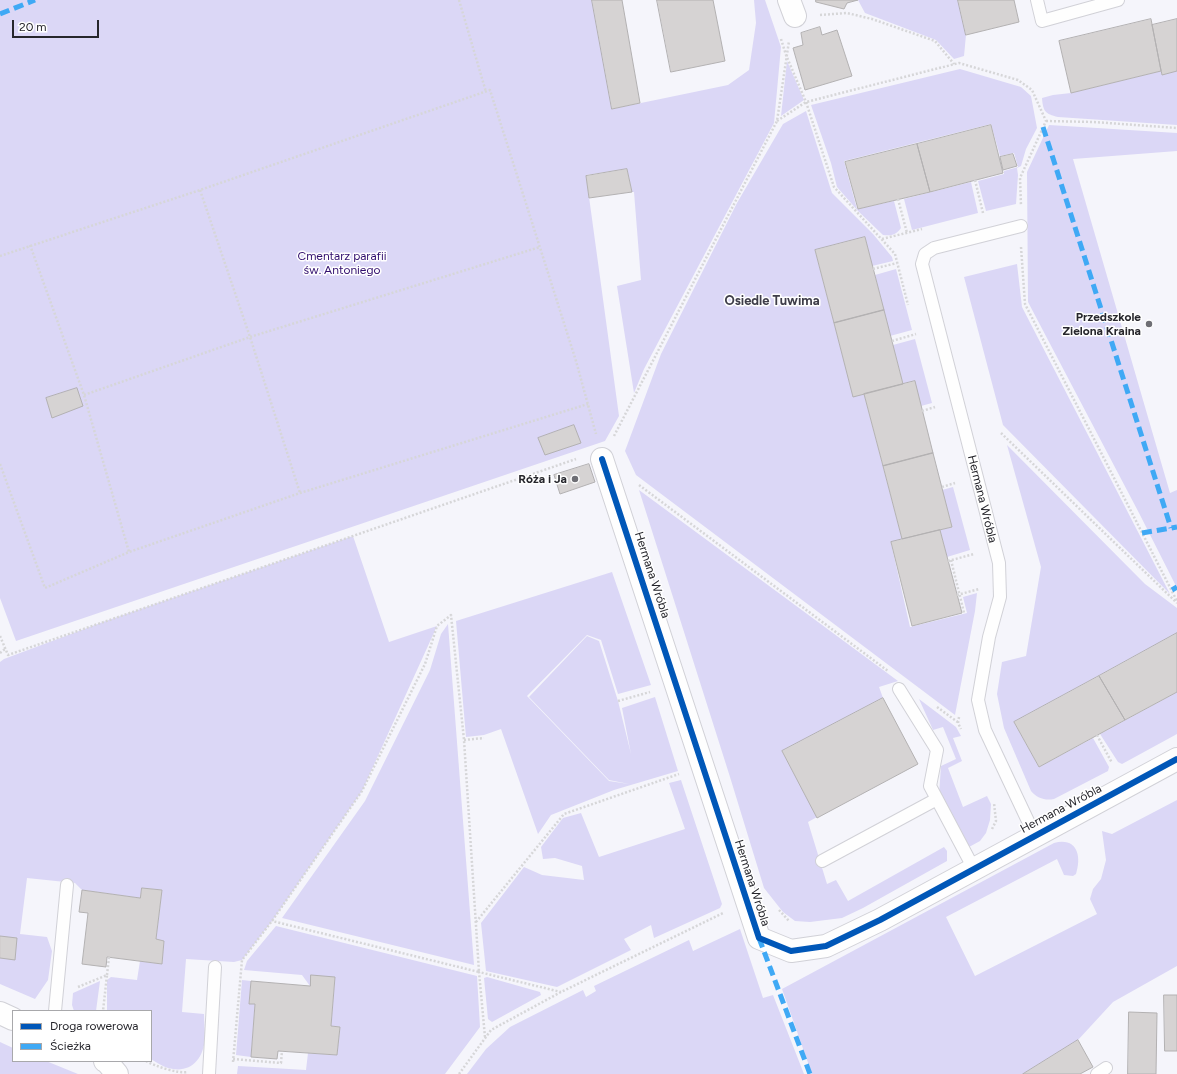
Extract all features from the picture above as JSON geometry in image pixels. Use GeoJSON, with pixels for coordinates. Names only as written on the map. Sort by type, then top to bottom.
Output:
{"type":"FeatureCollection","features":[{"type":"Feature","properties":{"kind":"street","name":"Hermana Wróbla"},"geometry":{"type":"LineString","coordinates":[[602,459],[759,938],[791,952],[826,946],[880,920],[970,862],[1034,836],[1177,759]]}},
{"type":"Feature","properties":{"kind":"street"},"geometry":{"type":"LineString","coordinates":[[0,1013],[12,1019]]}},
{"type":"Feature","properties":{"kind":"street"},"geometry":{"type":"LineString","coordinates":[[106,1062],[117,1074]]}},
{"type":"Feature","properties":{"kind":"lane"},"geometry":{"type":"LineString","coordinates":[[1037,0],[1042,21],[1118,0]]}},
{"type":"Feature","properties":{"kind":"lane","name":"Hermana Wróbla"},"geometry":{"type":"LineString","coordinates":[[1021,226],[934,248],[925,254],[922,264],[999,563],[1000,596],[989,637],[978,700],[985,730],[1034,836]]}},
{"type":"Feature","properties":{"kind":"lane"},"geometry":{"type":"LineString","coordinates":[[899,689],[937,750],[930,786],[970,862]]}},
{"type":"Feature","properties":{"kind":"lane"},"geometry":{"type":"LineString","coordinates":[[822,861],[937,799]]}},
{"type":"Feature","properties":{"kind":"lane"},"geometry":{"type":"LineString","coordinates":[[55,1010],[67,885]]}},
{"type":"Feature","properties":{"kind":"lane"},"geometry":{"type":"LineString","coordinates":[[209,1074],[215,967]]}},
{"type":"Feature","properties":{"kind":"path"},"geometry":{"type":"LineString","coordinates":[[459,0],[486,92]]}},
{"type":"Feature","properties":{"kind":"path"},"geometry":{"type":"LineString","coordinates":[[602,459],[777,121],[792,8],[847,13],[873,20],[935,41],[954,64]]}},
{"type":"Feature","properties":{"kind":"path"},"geometry":{"type":"LineString","coordinates":[[786,54],[806,102],[834,187],[895,254],[908,306]]}},
{"type":"Feature","properties":{"kind":"path"},"geometry":{"type":"LineString","coordinates":[[777,121],[806,102],[959,63],[1018,80],[1032,90],[1046,121],[1020,178],[1022,260],[1025,304],[1177,602]]}},
{"type":"Feature","properties":{"kind":"path"},"geometry":{"type":"LineString","coordinates":[[0,256],[200,190],[490,90],[576,360],[602,459]]}},
{"type":"Feature","properties":{"kind":"path"},"geometry":{"type":"LineString","coordinates":[[1046,121],[1094,122],[1177,128]]}},
{"type":"Feature","properties":{"kind":"path"},"geometry":{"type":"LineString","coordinates":[[975,180],[983,214]]}},
{"type":"Feature","properties":{"kind":"path"},"geometry":{"type":"LineString","coordinates":[[200,190],[250,337],[300,493]]}},
{"type":"Feature","properties":{"kind":"path"},"geometry":{"type":"LineString","coordinates":[[898,199],[907,233]]}},
{"type":"Feature","properties":{"kind":"path"},"geometry":{"type":"LineString","coordinates":[[30,245],[84,395],[129,552]]}},
{"type":"Feature","properties":{"kind":"path"},"geometry":{"type":"LineString","coordinates":[[84,395],[250,337],[540,247]]}},
{"type":"Feature","properties":{"kind":"path"},"geometry":{"type":"LineString","coordinates":[[873,269],[897,263]]}},
{"type":"Feature","properties":{"kind":"path"},"geometry":{"type":"LineString","coordinates":[[914,327],[918,342]]}},
{"type":"Feature","properties":{"kind":"path"},"geometry":{"type":"LineString","coordinates":[[892,341],[916,334]]}},
{"type":"Feature","properties":{"kind":"path"},"geometry":{"type":"LineString","coordinates":[[922,411],[935,407],[933,400]]}},
{"type":"Feature","properties":{"kind":"path"},"geometry":{"type":"LineString","coordinates":[[0,464],[45,588],[129,552],[300,493],[588,404]]}},
{"type":"Feature","properties":{"kind":"path"},"geometry":{"type":"LineString","coordinates":[[1001,433],[1177,602]]}},
{"type":"Feature","properties":{"kind":"path"},"geometry":{"type":"LineString","coordinates":[[0,636],[8,655],[580,458],[602,459]]}},
{"type":"Feature","properties":{"kind":"path"},"geometry":{"type":"LineString","coordinates":[[942,487],[955,483],[953,476]]}},
{"type":"Feature","properties":{"kind":"path"},"geometry":{"type":"LineString","coordinates":[[637,484],[889,671]]}},
{"type":"Feature","properties":{"kind":"path"},"geometry":{"type":"LineString","coordinates":[[972,547],[976,561]]}},
{"type":"Feature","properties":{"kind":"path"},"geometry":{"type":"LineString","coordinates":[[964,614],[950,561],[974,554]]}},
{"type":"Feature","properties":{"kind":"path"},"geometry":{"type":"LineString","coordinates":[[979,582],[979,596]]}},
{"type":"Feature","properties":{"kind":"path"},"geometry":{"type":"LineString","coordinates":[[958,595],[979,589]]}},
{"type":"Feature","properties":{"kind":"path"},"geometry":{"type":"LineString","coordinates":[[233,1066],[242,960],[272,921],[362,791],[425,664],[437,626],[451,615],[464,740],[485,1037]]}},
{"type":"Feature","properties":{"kind":"path"},"geometry":{"type":"LineString","coordinates":[[0,653],[5,649]]}},
{"type":"Feature","properties":{"kind":"path"},"geometry":{"type":"LineString","coordinates":[[933,704],[958,723],[965,735]]}},
{"type":"Feature","properties":{"kind":"path"},"geometry":{"type":"LineString","coordinates":[[958,723],[959,716]]}},
{"type":"Feature","properties":{"kind":"path"},"geometry":{"type":"LineString","coordinates":[[958,723],[985,730]]}},
{"type":"Feature","properties":{"kind":"path"},"geometry":{"type":"LineString","coordinates":[[1097,736],[1116,769]]}},
{"type":"Feature","properties":{"kind":"path"},"geometry":{"type":"LineString","coordinates":[[464,740],[484,738]]}},
{"type":"Feature","properties":{"kind":"path"},"geometry":{"type":"LineString","coordinates":[[476,922],[564,814],[683,773]]}},
{"type":"Feature","properties":{"kind":"path"},"geometry":{"type":"LineString","coordinates":[[970,862],[986,844],[996,821],[994,801]]}},
{"type":"Feature","properties":{"kind":"path"},"geometry":{"type":"LineString","coordinates":[[459,1074],[491,1030],[561,992],[746,900]]}},
{"type":"Feature","properties":{"kind":"path"},"geometry":{"type":"LineString","coordinates":[[777,908],[792,923]]}},
{"type":"Feature","properties":{"kind":"path"},"geometry":{"type":"LineString","coordinates":[[272,921],[561,992]]}},
{"type":"Feature","properties":{"kind":"path"},"geometry":{"type":"LineString","coordinates":[[103,1010],[109,957]]}},
{"type":"Feature","properties":{"kind":"path"},"geometry":{"type":"LineString","coordinates":[[75,989],[107,975]]}},
{"type":"Feature","properties":{"kind":"path"},"geometry":{"type":"LineString","coordinates":[[148,1062],[166,1071],[186,1074],[200,1066],[211,1042]]}},
{"type":"Feature","properties":{"kind":"path"},"geometry":{"type":"LineString","coordinates":[[233,1059],[281,1063],[282,1051]]}},
{"type":"Feature","properties":{"kind":"green space","name":"Cmentarz parafii św. Antoniego"},"geometry":{"type":"Polygon","coordinates":[[[0,0],[592,0],[612,109],[728,85],[749,70],[756,23],[754,0],[765,0],[781,47],[774,123],[644,369],[634,393],[617,286],[641,280],[634,192],[632,192],[627,169],[586,175],[619,416],[605,441],[16,641],[0,598],[0,0]]]}},
{"type":"Feature","properties":{"kind":"green space"},"geometry":{"type":"Polygon","coordinates":[[[858,0],[958,0],[966,35],[964,56],[954,59],[936,40],[865,13],[858,0]]]}},
{"type":"Feature","properties":{"kind":"green space"},"geometry":{"type":"Polygon","coordinates":[[[787,61],[804,100],[781,116],[787,61]]]}},
{"type":"Feature","properties":{"kind":"green space"},"geometry":{"type":"Polygon","coordinates":[[[960,69],[1021,87],[1031,96],[1037,128],[1026,149],[1021,166],[1017,168],[1016,204],[986,211],[978,181],[1004,174],[1004,171],[1018,167],[1014,153],[1000,156],[991,124],[844,161],[857,209],[894,201],[901,228],[893,234],[883,235],[858,211],[837,187],[831,163],[811,105],[960,69]]]}},
{"type":"Feature","properties":{"kind":"green space"},"geometry":{"type":"Polygon","coordinates":[[[1161,71],[1162,75],[1177,71],[1177,125],[1058,117],[1047,113],[1043,106],[1042,98],[1071,93],[1161,71]]]}},
{"type":"Feature","properties":{"kind":"green space"},"geometry":{"type":"Polygon","coordinates":[[[806,111],[832,193],[873,234],[892,257],[893,261],[872,266],[865,237],[815,250],[853,396],[864,394],[902,539],[891,543],[910,627],[967,613],[963,597],[977,593],[975,611],[955,715],[636,475],[625,451],[661,354],[737,203],[783,124],[806,111]]]}},
{"type":"Feature","properties":{"kind":"green space"},"geometry":{"type":"Polygon","coordinates":[[[1049,125],[1177,133],[1177,151],[1073,159],[1170,493],[1177,490],[1177,588],[1028,302],[1027,172],[1049,125]]]}},
{"type":"Feature","properties":{"kind":"green space"},"geometry":{"type":"Polygon","coordinates":[[[971,182],[978,213],[912,230],[904,199],[971,182]]]}},
{"type":"Feature","properties":{"kind":"green space"},"geometry":{"type":"Polygon","coordinates":[[[1017,264],[1022,307],[1170,594],[1003,425],[964,277],[1017,264]]]}},
{"type":"Feature","properties":{"kind":"green space"},"geometry":{"type":"Polygon","coordinates":[[[896,269],[912,330],[890,336],[875,275],[896,269]]]}},
{"type":"Feature","properties":{"kind":"green space"},"geometry":{"type":"Polygon","coordinates":[[[915,339],[932,403],[921,406],[914,381],[903,384],[893,345],[915,339]]]}},
{"type":"Feature","properties":{"kind":"green space"},"geometry":{"type":"Polygon","coordinates":[[[1007,445],[1145,584],[1177,608],[1177,633],[1014,722],[1039,767],[1093,738],[1109,767],[1108,771],[1051,800],[1041,798],[1031,791],[1004,728],[997,694],[1002,662],[1026,656],[1041,567],[1007,445]]]}},
{"type":"Feature","properties":{"kind":"green space"},"geometry":{"type":"Polygon","coordinates":[[[953,487],[970,550],[947,557],[940,530],[952,527],[942,490],[953,487]]]}},
{"type":"Feature","properties":{"kind":"green space"},"geometry":{"type":"Polygon","coordinates":[[[639,490],[898,681],[879,687],[883,698],[782,751],[817,817],[808,822],[827,884],[836,880],[848,901],[944,847],[947,851],[947,861],[863,908],[842,918],[810,922],[795,921],[783,912],[764,888],[639,490]]]}},
{"type":"Feature","properties":{"kind":"green space"},"geometry":{"type":"Polygon","coordinates":[[[353,536],[389,642],[437,626],[362,791],[272,921],[242,960],[234,962],[186,959],[182,1012],[204,1014],[205,1039],[204,1047],[198,1059],[194,1064],[183,1069],[168,1068],[152,1060],[152,1010],[107,1010],[107,980],[111,977],[137,980],[140,961],[162,964],[164,941],[156,939],[162,890],[142,888],[140,898],[82,890],[75,883],[27,878],[20,934],[47,937],[52,951],[48,980],[35,999],[0,984],[0,662],[4,659],[103,622],[353,536]]]}},
{"type":"Feature","properties":{"kind":"green space"},"geometry":{"type":"Polygon","coordinates":[[[612,572],[651,685],[618,694],[601,640],[587,635],[527,696],[609,781],[629,784],[609,780],[529,697],[587,636],[599,641],[618,701],[631,754],[622,708],[655,697],[678,771],[614,790],[551,815],[538,834],[501,729],[484,735],[466,737],[456,621],[612,572]]]}},
{"type":"Feature","properties":{"kind":"green space"},"geometry":{"type":"Polygon","coordinates":[[[448,624],[474,965],[282,918],[365,801],[430,670],[441,634],[448,624]]]}},
{"type":"Feature","properties":{"kind":"green space"},"geometry":{"type":"Polygon","coordinates":[[[1177,692],[1177,734],[1122,764],[1118,762],[1100,734],[1177,692]]]}},
{"type":"Feature","properties":{"kind":"green space"},"geometry":{"type":"Polygon","coordinates":[[[919,699],[956,727],[961,736],[953,738],[962,761],[948,768],[963,807],[987,796],[991,804],[990,820],[986,833],[980,841],[969,847],[939,795],[941,766],[956,759],[943,727],[933,730],[919,699]]]}},
{"type":"Feature","properties":{"kind":"green space"},"geometry":{"type":"Polygon","coordinates":[[[681,780],[722,904],[720,908],[654,938],[651,925],[624,939],[631,950],[557,987],[486,971],[481,923],[524,867],[542,875],[584,880],[582,866],[555,858],[543,859],[541,847],[563,818],[581,813],[599,857],[685,829],[669,783],[681,780]]]}},
{"type":"Feature","properties":{"kind":"green space"},"geometry":{"type":"Polygon","coordinates":[[[1177,800],[1177,966],[1113,1002],[1078,1040],[1023,1074],[812,1074],[782,989],[1054,843],[1062,842],[1073,845],[1078,855],[1078,867],[1076,874],[1073,876],[1064,875],[1057,859],[946,917],[975,976],[1097,914],[1090,899],[1093,889],[1101,879],[1106,860],[1102,831],[1112,834],[1177,800]]]}},
{"type":"Feature","properties":{"kind":"green space"},"geometry":{"type":"Polygon","coordinates":[[[276,926],[477,976],[480,1027],[445,1074],[237,1074],[238,1066],[306,1070],[308,1053],[337,1055],[340,1027],[331,1026],[335,977],[310,986],[302,975],[244,970],[247,961],[276,926]]]}},
{"type":"Feature","properties":{"kind":"green space"},"geometry":{"type":"Polygon","coordinates":[[[740,929],[763,998],[773,995],[804,1074],[467,1074],[486,1049],[510,1027],[583,990],[586,997],[596,991],[594,986],[689,940],[693,951],[740,929]]]}},
{"type":"Feature","properties":{"kind":"green space"},"geometry":{"type":"Polygon","coordinates":[[[487,977],[540,992],[541,995],[492,1022],[488,1019],[484,978],[487,977]]]}},
{"type":"Feature","properties":{"kind":"green space"},"geometry":{"type":"Polygon","coordinates":[[[242,980],[251,981],[249,1004],[255,1004],[251,1057],[236,1055],[242,980]]]}},
{"type":"Feature","properties":{"kind":"green space"},"geometry":{"type":"Polygon","coordinates":[[[100,981],[96,1010],[74,1010],[72,1005],[73,993],[100,981]]]}},
{"type":"Feature","properties":{"kind":"green space"},"geometry":{"type":"Polygon","coordinates":[[[0,1042],[12,1048],[12,1062],[48,1062],[78,1074],[0,1074],[0,1042]]]}},
{"type":"Feature","properties":{"kind":"building"},"geometry":{"type":"Polygon","coordinates":[[[592,0],[622,0],[640,103],[612,109],[592,0]]]}},
{"type":"Feature","properties":{"kind":"building"},"geometry":{"type":"Polygon","coordinates":[[[657,0],[713,0],[725,61],[671,72],[657,0]]]}},
{"type":"Feature","properties":{"kind":"building"},"geometry":{"type":"Polygon","coordinates":[[[816,0],[858,0],[847,3],[844,9],[816,2],[816,0]]]}},
{"type":"Feature","properties":{"kind":"building"},"geometry":{"type":"Polygon","coordinates":[[[958,0],[1014,0],[1019,22],[966,35],[958,0]]]}},
{"type":"Feature","properties":{"kind":"building"},"geometry":{"type":"Polygon","coordinates":[[[1151,19],[1161,71],[1071,93],[1059,41],[1151,19]]]}},
{"type":"Feature","properties":{"kind":"building"},"geometry":{"type":"Polygon","coordinates":[[[1177,19],[1177,71],[1162,75],[1152,25],[1177,19]]]}},
{"type":"Feature","properties":{"kind":"building"},"geometry":{"type":"Polygon","coordinates":[[[820,27],[822,35],[837,30],[852,76],[805,90],[793,48],[803,45],[801,33],[820,27]]]}},
{"type":"Feature","properties":{"kind":"building"},"geometry":{"type":"Polygon","coordinates":[[[991,125],[1003,173],[930,192],[917,144],[991,125]]]}},
{"type":"Feature","properties":{"kind":"building"},"geometry":{"type":"Polygon","coordinates":[[[917,144],[930,192],[858,209],[845,162],[917,144]]]}},
{"type":"Feature","properties":{"kind":"building"},"geometry":{"type":"Polygon","coordinates":[[[1013,154],[1017,166],[1003,170],[1000,157],[1013,154]]]}},
{"type":"Feature","properties":{"kind":"building"},"geometry":{"type":"Polygon","coordinates":[[[627,169],[632,192],[589,198],[586,176],[627,169]]]}},
{"type":"Feature","properties":{"kind":"building"},"geometry":{"type":"Polygon","coordinates":[[[865,237],[884,310],[834,323],[815,250],[865,237]]]}},
{"type":"Feature","properties":{"kind":"building"},"geometry":{"type":"Polygon","coordinates":[[[884,310],[903,384],[853,397],[834,323],[884,310]]]}},
{"type":"Feature","properties":{"kind":"building"},"geometry":{"type":"Polygon","coordinates":[[[915,381],[933,453],[883,466],[864,394],[915,381]]]}},
{"type":"Feature","properties":{"kind":"building"},"geometry":{"type":"Polygon","coordinates":[[[77,388],[83,406],[52,418],[46,398],[77,388]]]}},
{"type":"Feature","properties":{"kind":"building"},"geometry":{"type":"Polygon","coordinates":[[[574,425],[581,443],[545,455],[538,438],[574,425]]]}},
{"type":"Feature","properties":{"kind":"building"},"geometry":{"type":"Polygon","coordinates":[[[933,453],[952,527],[902,539],[883,466],[933,453]]]}},
{"type":"Feature","properties":{"kind":"building","name":"Róża i Ja"},"geometry":{"type":"Polygon","coordinates":[[[589,464],[595,482],[560,494],[554,475],[589,464]]]}},
{"type":"Feature","properties":{"kind":"building"},"geometry":{"type":"Polygon","coordinates":[[[940,530],[962,613],[912,626],[891,542],[940,530]]]}},
{"type":"Feature","properties":{"kind":"building"},"geometry":{"type":"Polygon","coordinates":[[[1177,633],[1177,692],[1125,720],[1099,676],[1177,633]]]}},
{"type":"Feature","properties":{"kind":"building"},"geometry":{"type":"Polygon","coordinates":[[[1099,676],[1125,720],[1039,767],[1014,722],[1099,676]]]}},
{"type":"Feature","properties":{"kind":"building"},"geometry":{"type":"Polygon","coordinates":[[[883,698],[918,764],[817,818],[782,751],[883,698]]]}},
{"type":"Feature","properties":{"kind":"building"},"geometry":{"type":"Polygon","coordinates":[[[142,888],[162,890],[156,939],[164,941],[162,964],[107,957],[106,967],[82,964],[88,913],[79,912],[82,890],[140,898],[142,888]]]}},
{"type":"Feature","properties":{"kind":"building"},"geometry":{"type":"Polygon","coordinates":[[[0,936],[17,938],[15,960],[0,958],[0,936]]]}},
{"type":"Feature","properties":{"kind":"building"},"geometry":{"type":"Polygon","coordinates":[[[311,975],[335,977],[331,1026],[340,1027],[337,1055],[278,1051],[277,1059],[251,1057],[255,1004],[249,1004],[251,981],[310,986],[311,975]]]}},
{"type":"Feature","properties":{"kind":"building"},"geometry":{"type":"Polygon","coordinates":[[[1164,995],[1177,995],[1177,1051],[1165,1051],[1164,995]]]}},
{"type":"Feature","properties":{"kind":"building"},"geometry":{"type":"Polygon","coordinates":[[[1129,1012],[1157,1013],[1156,1074],[1128,1074],[1129,1012]]]}},
{"type":"Feature","properties":{"kind":"building"},"geometry":{"type":"Polygon","coordinates":[[[1078,1040],[1093,1067],[1080,1074],[1023,1074],[1078,1040]]]}},
{"type":"Feature","properties":{"kind":"marked path"},"geometry":{"type":"LineString","coordinates":[[0,14],[35,0]]}},
{"type":"Feature","properties":{"kind":"marked path"},"geometry":{"type":"LineString","coordinates":[[1043,127],[1171,528]]}},
{"type":"Feature","properties":{"kind":"marked path"},"geometry":{"type":"LineString","coordinates":[[1142,533],[1177,527]]}},
{"type":"Feature","properties":{"kind":"marked path"},"geometry":{"type":"LineString","coordinates":[[1172,590],[1177,587]]}},
{"type":"Feature","properties":{"kind":"marked path"},"geometry":{"type":"LineString","coordinates":[[759,938],[810,1074]]}},
{"type":"Feature","properties":{"kind":"cycle path"},"geometry":{"type":"LineString","coordinates":[[602,459],[759,938],[791,951],[826,946],[880,920],[1177,759]]}},
{"type":"Feature","properties":{"kind":"place","name":"Przedszkole Zielona Kraina"},"geometry":{"type":"Point","coordinates":[1149,324]}},
{"type":"Feature","properties":{"kind":"place","name":"Róża i Ja"},"geometry":{"type":"Point","coordinates":[575,479]}},
{"type":"Feature","properties":{"kind":"district","name":"Osiedle Tuwima"},"geometry":{"type":"Point","coordinates":[772,301]}}]}
